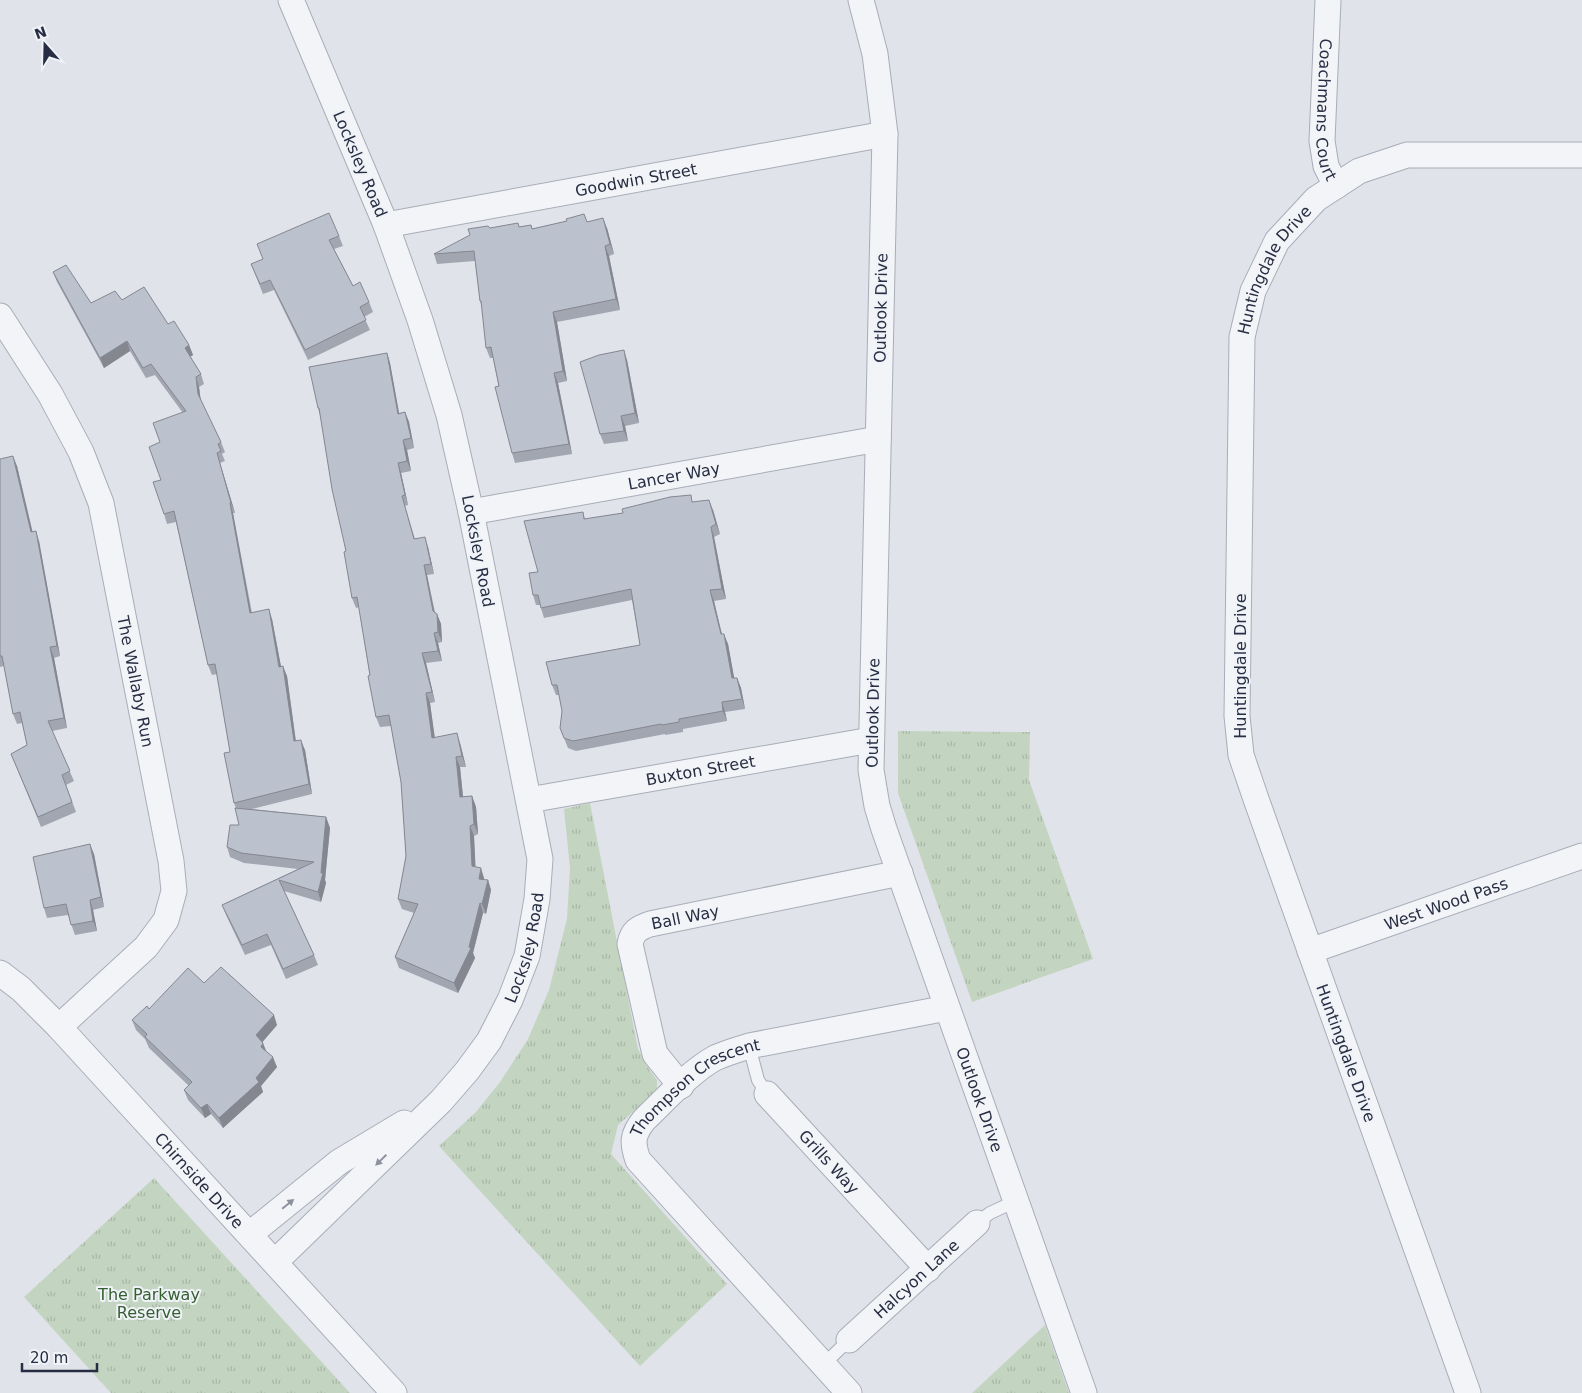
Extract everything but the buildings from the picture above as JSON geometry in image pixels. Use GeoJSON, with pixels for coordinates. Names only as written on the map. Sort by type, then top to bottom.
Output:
{"type":"FeatureCollection","features":[{"type":"Feature","properties":{"kind":"street","name":"Locksley Road"},"geometry":{"type":"LineString","coordinates":[[275,1262],[441,1101],[467,1072],[489,1041],[510,1000],[527,956],[538,899],[540,859],[450,415],[420,320],[386,225],[291,0]]}},
{"type":"Feature","properties":{"kind":"street","name":"Outlook Drive"},"geometry":{"type":"LineString","coordinates":[[861,0],[876,54],[885,134],[871,770],[877,806],[1084,1393]]}},
{"type":"Feature","properties":{"kind":"street","name":"Coachmans Court"},"geometry":{"type":"LineString","coordinates":[[1328,0],[1322,141],[1326,166],[1336,186]]}},
{"type":"Feature","properties":{"kind":"street","name":"Goodwin Street"},"geometry":{"type":"LineString","coordinates":[[386,225],[885,134]]}},
{"type":"Feature","properties":{"kind":"street","name":"Huntingdale Drive"},"geometry":{"type":"LineString","coordinates":[[1468,1393],[1241,755],[1238,716],[1242,337],[1253,291],[1277,241],[1316,199],[1359,171],[1407,155],[1582,155]]}},
{"type":"Feature","properties":{"kind":"street","name":"The Wallaby Run"},"geometry":{"type":"LineString","coordinates":[[0,316],[50,394],[77,444],[101,503],[171,861],[174,891],[166,920],[146,947],[58,1027]]}},
{"type":"Feature","properties":{"kind":"street","name":"Lancer Way"},"geometry":{"type":"LineString","coordinates":[[471,512],[878,439]]}},
{"type":"Feature","properties":{"kind":"street","name":"Buxton Street"},"geometry":{"type":"LineString","coordinates":[[529,800],[871,740]]}},
{"type":"Feature","properties":{"kind":"street","name":"West Wood Pass"},"geometry":{"type":"LineString","coordinates":[[1310,950],[1582,856]]}},
{"type":"Feature","properties":{"kind":"street","name":"Ball Way"},"geometry":{"type":"LineString","coordinates":[[680,1086],[655,1054],[630,944],[631,936],[637,929],[650,924],[900,873]]}},
{"type":"Feature","properties":{"kind":"street","name":"Chirnside Drive"},"geometry":{"type":"LineString","coordinates":[[0,973],[21,989],[58,1027],[394,1393]]}},
{"type":"Feature","properties":{"kind":"street","name":"Thompson Crescent"},"geometry":{"type":"LineString","coordinates":[[849,1393],[638,1160],[633,1145],[637,1129],[680,1086],[714,1059],[729,1052],[749,1046],[947,1008]]}},
{"type":"Feature","properties":{"kind":"street","name":"Grills Way"},"geometry":{"type":"LineString","coordinates":[[767,1094],[928,1269]]}},
{"type":"Feature","properties":{"kind":"street","name":"Locksley Road"},"geometry":{"type":"LineString","coordinates":[[250,1234],[339,1162],[441,1101]]}},
{"type":"Feature","properties":{"kind":"street","name":"Halcyon Lane"},"geometry":{"type":"LineString","coordinates":[[849,1340],[977,1223]]}},
{"type":"Feature","properties":{"kind":"lane","name":"Grills Way"},"geometry":{"type":"LineString","coordinates":[[749,1046],[758,1080],[767,1094]]}},
{"type":"Feature","properties":{"kind":"lane","name":"Halcyon Lane"},"geometry":{"type":"LineString","coordinates":[[977,1223],[990,1213],[1016,1201]]}},
{"type":"Feature","properties":{"kind":"lane","name":"Halcyon Lane"},"geometry":{"type":"LineString","coordinates":[[823,1365],[849,1340]]}},
{"type":"Feature","properties":{"kind":"green space"},"geometry":{"type":"Polygon","coordinates":[[[898,731],[1030,732],[1029,780],[1093,959],[972,1002],[898,793],[898,731]]]}},
{"type":"Feature","properties":{"kind":"green space"},"geometry":{"type":"Polygon","coordinates":[[[590,803],[638,1049],[646,1065],[657,1080],[657,1091],[618,1125],[611,1154],[727,1284],[640,1366],[439,1146],[476,1112],[500,1082],[528,1039],[549,990],[567,919],[570,868],[564,809],[590,803]]]}},
{"type":"Feature","properties":{"kind":"green space","name":"The Parkway Reserve"},"geometry":{"type":"Polygon","coordinates":[[[154,1178],[350,1393],[111,1393],[24,1297],[154,1178]]]}},
{"type":"Feature","properties":{"kind":"green space"},"geometry":{"type":"Polygon","coordinates":[[[1045,1325],[1069,1393],[972,1393],[1045,1325]]]}}]}
